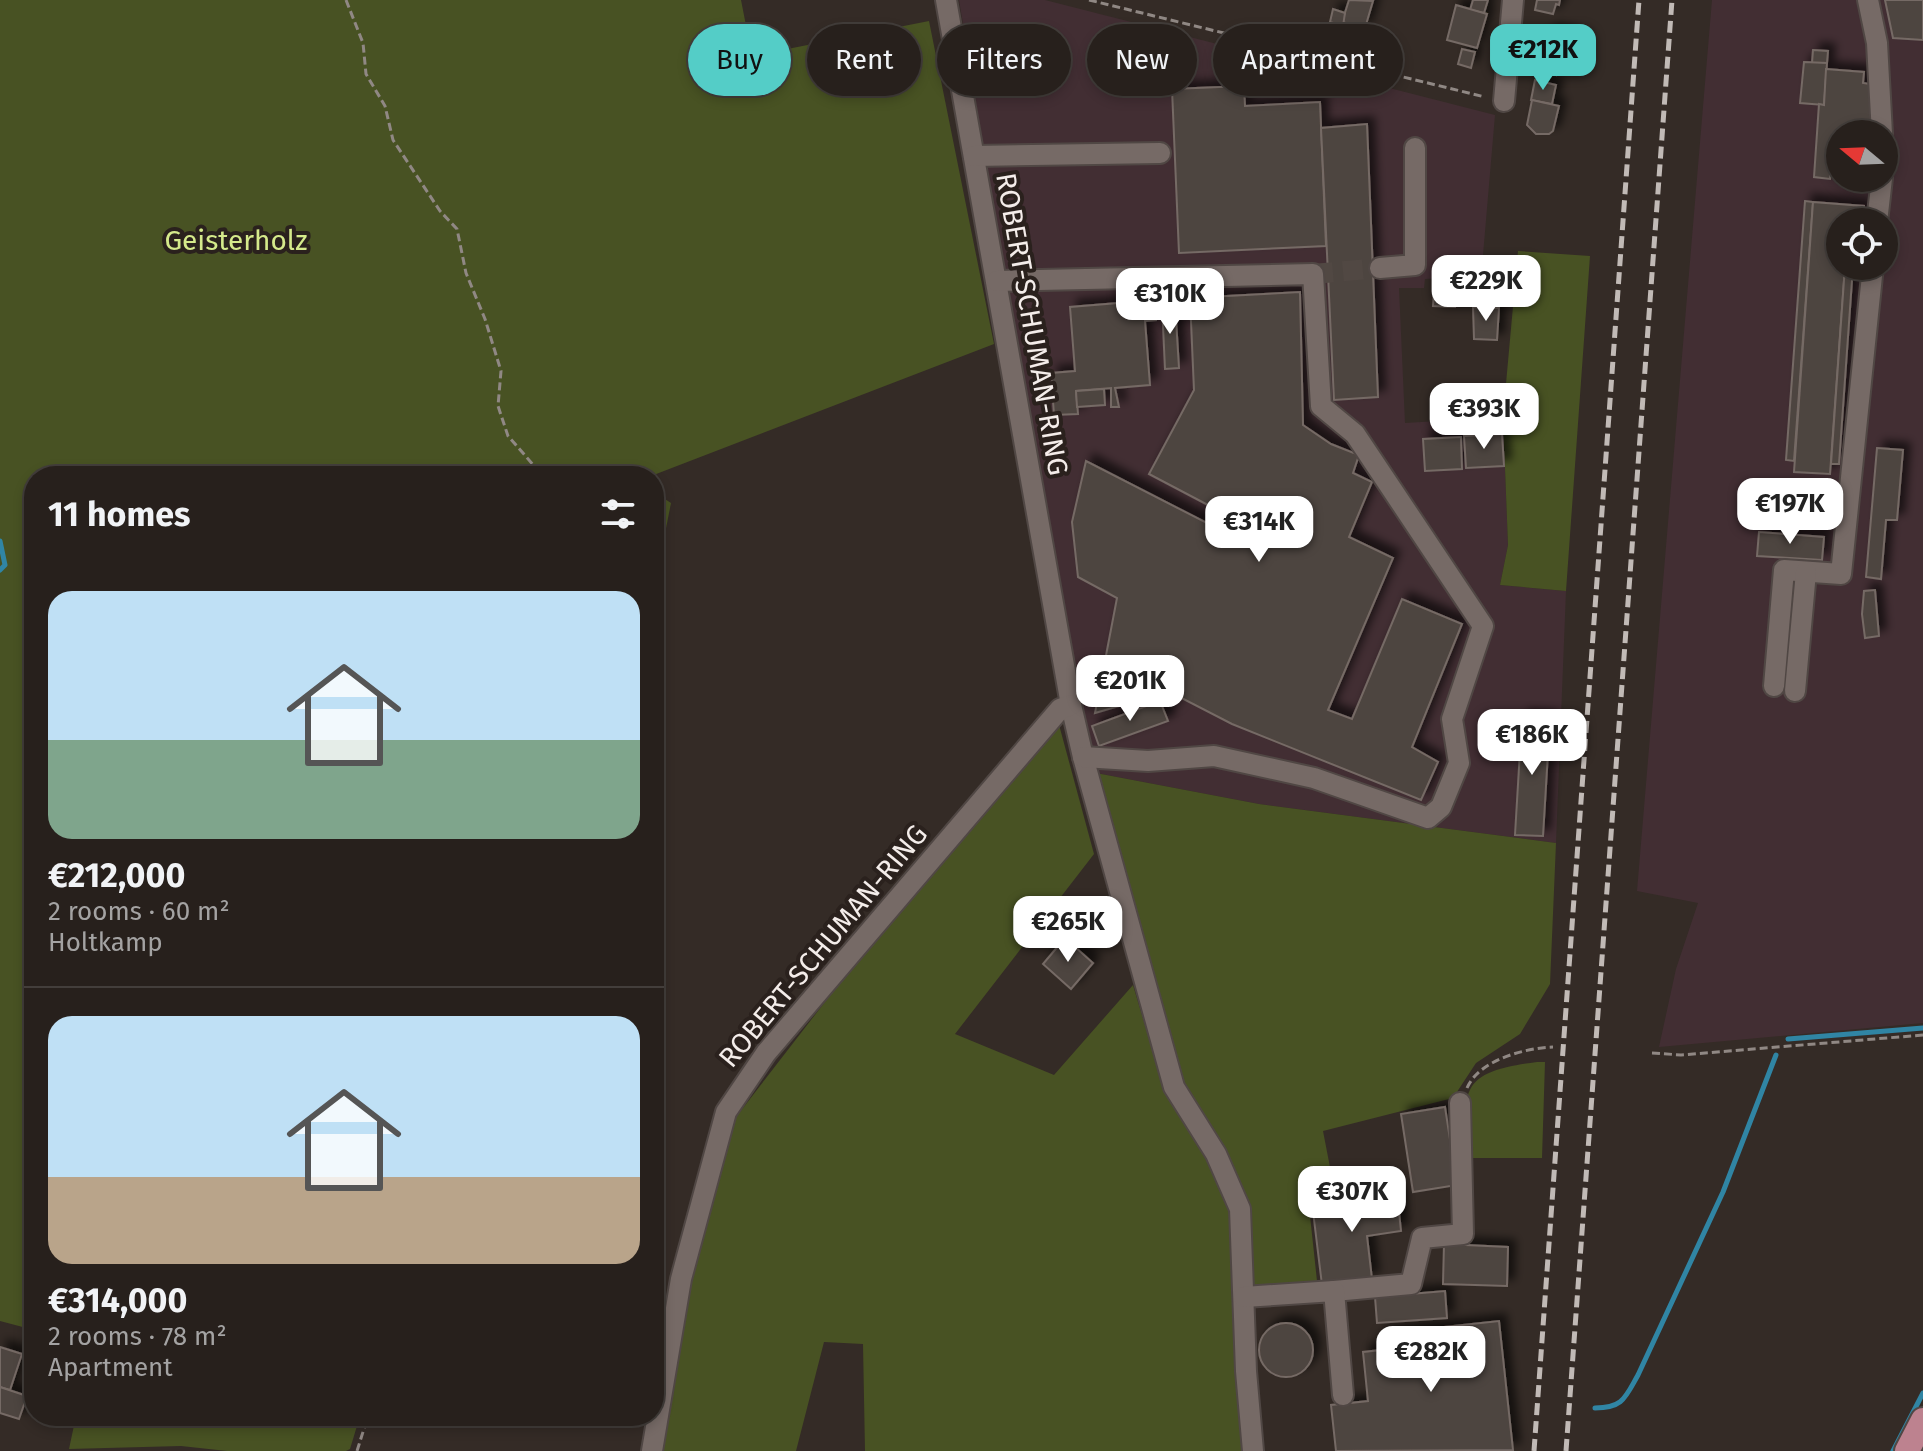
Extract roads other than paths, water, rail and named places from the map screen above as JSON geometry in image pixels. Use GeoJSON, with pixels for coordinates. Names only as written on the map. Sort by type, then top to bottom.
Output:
{"type":"FeatureCollection","features":[{"type":"Feature","properties":{"kind":"main road"},"geometry":{"type":"LineString","coordinates":[[1907,1451],[1923,1420]]}},
{"type":"Feature","properties":{"kind":"street","name":"ROBERT-SCHUMAN-RING"},"geometry":{"type":"LineString","coordinates":[[946,0],[1071,705],[1083,757],[1174,1087],[1216,1154],[1240,1209],[1253,1451]]}},
{"type":"Feature","properties":{"kind":"street"},"geometry":{"type":"LineString","coordinates":[[1504,101],[1513,0]]}},
{"type":"Feature","properties":{"kind":"street"},"geometry":{"type":"LineString","coordinates":[[1868,0],[1877,43],[1881,120]]}},
{"type":"Feature","properties":{"kind":"street"},"geometry":{"type":"LineString","coordinates":[[1380,268],[1415,265],[1415,148]]}},
{"type":"Feature","properties":{"kind":"street"},"geometry":{"type":"LineString","coordinates":[[974,156],[1160,153]]}},
{"type":"Feature","properties":{"kind":"street"},"geometry":{"type":"LineString","coordinates":[[997,281],[1313,274],[1321,406],[1355,434],[1483,626],[1452,719],[1459,763],[1441,807],[1428,818],[1314,778],[1214,756],[1148,761],[1083,757]]}},
{"type":"Feature","properties":{"kind":"street"},"geometry":{"type":"LineString","coordinates":[[1774,686],[1784,570],[1841,574],[1872,280]]}},
{"type":"Feature","properties":{"kind":"street"},"geometry":{"type":"LineString","coordinates":[[1795,691],[1806,572]]}},
{"type":"Feature","properties":{"kind":"street","name":"ROBERT-SCHUMAN-RING"},"geometry":{"type":"LineString","coordinates":[[664,1380],[681,1279],[726,1112],[776,1041],[1060,709],[1071,705]]}},
{"type":"Feature","properties":{"kind":"street"},"geometry":{"type":"LineString","coordinates":[[1244,1297],[1411,1284],[1422,1238],[1463,1234],[1460,1103]]}},
{"type":"Feature","properties":{"kind":"street"},"geometry":{"type":"LineString","coordinates":[[1334,1291],[1343,1395]]}},
{"type":"Feature","properties":{"kind":"street","name":"ROBERT-SCHUMAN-RING"},"geometry":{"type":"LineString","coordinates":[[652,1451],[656,1426]]}},
{"type":"Feature","properties":{"kind":"waterway"},"geometry":{"type":"LineString","coordinates":[[0,541],[5,565],[0,570]]}},
{"type":"Feature","properties":{"kind":"waterway"},"geometry":{"type":"LineString","coordinates":[[1788,1039],[1923,1028]]}},
{"type":"Feature","properties":{"kind":"waterway"},"geometry":{"type":"LineString","coordinates":[[1595,1408],[1617,1404],[1638,1375],[1723,1192],[1776,1055]]}},
{"type":"Feature","properties":{"kind":"waterway"},"geometry":{"type":"LineString","coordinates":[[1893,1451],[1923,1393]]}},
{"type":"Feature","properties":{"kind":"tunnel"},"geometry":{"type":"LineString","coordinates":[[1313,274],[1380,268]]}},
{"type":"Feature","properties":{"kind":"railway"},"geometry":{"type":"LineString","coordinates":[[1534,1451],[1639,0]]}},
{"type":"Feature","properties":{"kind":"railway"},"geometry":{"type":"LineString","coordinates":[[1566,1451],[1672,0]]}},
{"type":"Feature","properties":{"kind":"park label","name":"Geisterholz"},"geometry":{"type":"Point","coordinates":[236,240]}}]}
